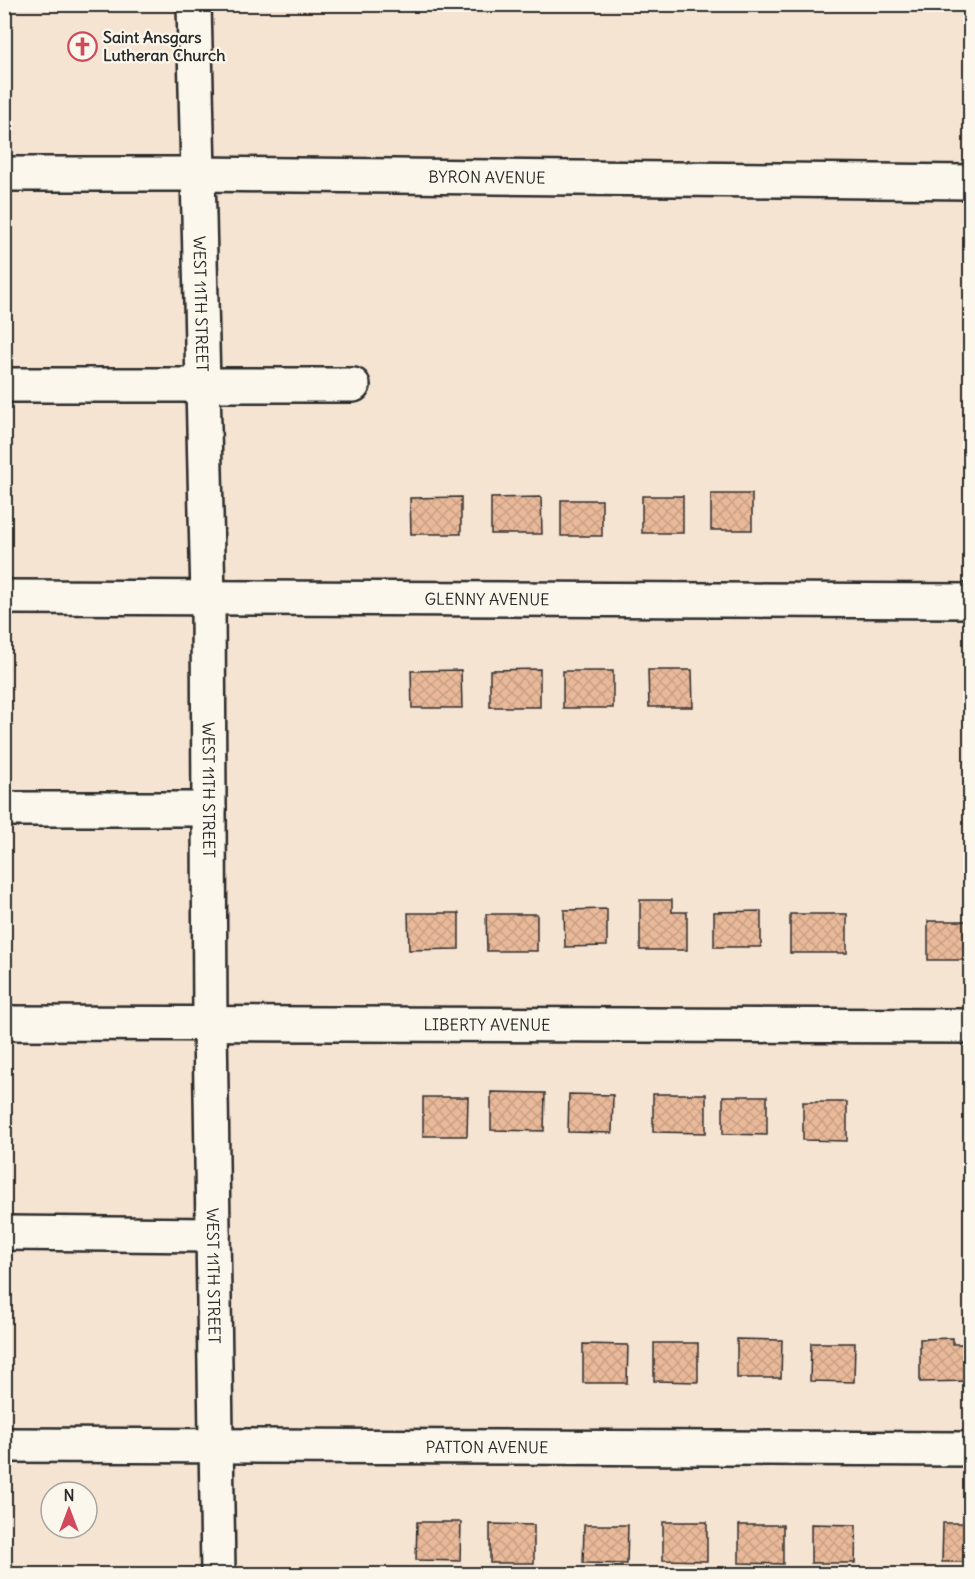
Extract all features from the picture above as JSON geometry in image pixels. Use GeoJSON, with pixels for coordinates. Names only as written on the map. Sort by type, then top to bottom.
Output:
{"type":"FeatureCollection","features":[{"type":"Feature","properties":{"kind":"street","name":"WEST 11TH STREET"},"geometry":{"type":"LineString","coordinates":[[195,4],[208,598],[210,1024],[218,1575]]}},
{"type":"Feature","properties":{"kind":"street","name":"BYRON AVENUE"},"geometry":{"type":"LineString","coordinates":[[4,174],[970,182]]}},
{"type":"Feature","properties":{"kind":"street"},"geometry":{"type":"LineString","coordinates":[[4,385],[353,385]]}},
{"type":"Feature","properties":{"kind":"street","name":"GLENNY AVENUE"},"geometry":{"type":"LineString","coordinates":[[4,597],[970,601]]}},
{"type":"Feature","properties":{"kind":"street"},"geometry":{"type":"LineString","coordinates":[[4,809],[209,809]]}},
{"type":"Feature","properties":{"kind":"street","name":"LIBERTY AVENUE"},"geometry":{"type":"LineString","coordinates":[[4,1023],[970,1026]]}},
{"type":"Feature","properties":{"kind":"street"},"geometry":{"type":"LineString","coordinates":[[4,1233],[213,1235]]}},
{"type":"Feature","properties":{"kind":"street","name":"PATTON AVENUE"},"geometry":{"type":"LineString","coordinates":[[4,1445],[970,1449]]}},
{"type":"Feature","properties":{"kind":"building"},"geometry":{"type":"Polygon","coordinates":[[[711,494],[752,494],[752,530],[711,530],[711,494]]]}},
{"type":"Feature","properties":{"kind":"building"},"geometry":{"type":"Polygon","coordinates":[[[642,496],[683,496],[683,533],[642,533],[642,496]]]}},
{"type":"Feature","properties":{"kind":"building"},"geometry":{"type":"Polygon","coordinates":[[[461,497],[461,534],[411,534],[410,498],[461,497]]]}},
{"type":"Feature","properties":{"kind":"building"},"geometry":{"type":"Polygon","coordinates":[[[541,497],[542,534],[491,534],[491,498],[541,497]]]}},
{"type":"Feature","properties":{"kind":"building"},"geometry":{"type":"Polygon","coordinates":[[[561,500],[602,500],[602,536],[561,536],[561,500]]]}},
{"type":"Feature","properties":{"kind":"building"},"geometry":{"type":"Polygon","coordinates":[[[540,669],[540,707],[490,707],[490,670],[540,669]]]}},
{"type":"Feature","properties":{"kind":"building"},"geometry":{"type":"Polygon","coordinates":[[[461,670],[462,708],[412,708],[411,671],[461,670]]]}},
{"type":"Feature","properties":{"kind":"building"},"geometry":{"type":"Polygon","coordinates":[[[648,670],[692,670],[693,707],[649,707],[648,670]]]}},
{"type":"Feature","properties":{"kind":"building"},"geometry":{"type":"Polygon","coordinates":[[[563,671],[613,671],[613,708],[563,708],[563,671]]]}},
{"type":"Feature","properties":{"kind":"building"},"geometry":{"type":"Polygon","coordinates":[[[640,900],[672,900],[672,912],[687,912],[687,950],[640,950],[640,900]]]}},
{"type":"Feature","properties":{"kind":"building"},"geometry":{"type":"Polygon","coordinates":[[[607,909],[607,946],[565,947],[564,910],[607,909]]]}},
{"type":"Feature","properties":{"kind":"building"},"geometry":{"type":"Polygon","coordinates":[[[761,911],[761,947],[714,947],[714,912],[761,911]]]}},
{"type":"Feature","properties":{"kind":"building"},"geometry":{"type":"Polygon","coordinates":[[[408,913],[459,913],[459,949],[409,950],[408,913]]]}},
{"type":"Feature","properties":{"kind":"building"},"geometry":{"type":"Polygon","coordinates":[[[486,914],[537,914],[537,951],[487,951],[486,914]]]}},
{"type":"Feature","properties":{"kind":"building"},"geometry":{"type":"Polygon","coordinates":[[[790,914],[847,914],[847,953],[790,953],[790,914]]]}},
{"type":"Feature","properties":{"kind":"building"},"geometry":{"type":"Polygon","coordinates":[[[928,921],[970,921],[970,960],[928,960],[928,921]]]}},
{"type":"Feature","properties":{"kind":"building"},"geometry":{"type":"Polygon","coordinates":[[[491,1092],[545,1093],[544,1131],[491,1130],[491,1092]]]}},
{"type":"Feature","properties":{"kind":"building"},"geometry":{"type":"Polygon","coordinates":[[[569,1094],[613,1095],[612,1133],[568,1132],[569,1094]]]}},
{"type":"Feature","properties":{"kind":"building"},"geometry":{"type":"Polygon","coordinates":[[[653,1094],[706,1094],[706,1133],[653,1132],[653,1094]]]}},
{"type":"Feature","properties":{"kind":"building"},"geometry":{"type":"Polygon","coordinates":[[[723,1096],[767,1096],[767,1135],[723,1134],[723,1096]]]}},
{"type":"Feature","properties":{"kind":"building"},"geometry":{"type":"Polygon","coordinates":[[[423,1097],[468,1097],[467,1136],[423,1136],[423,1097]]]}},
{"type":"Feature","properties":{"kind":"building"},"geometry":{"type":"Polygon","coordinates":[[[803,1102],[847,1102],[847,1141],[803,1140],[803,1102]]]}},
{"type":"Feature","properties":{"kind":"building"},"geometry":{"type":"Polygon","coordinates":[[[953,1338],[953,1344],[970,1344],[970,1381],[920,1382],[920,1339],[953,1338]]]}},
{"type":"Feature","properties":{"kind":"building"},"geometry":{"type":"Polygon","coordinates":[[[737,1339],[782,1340],[781,1378],[737,1378],[737,1339]]]}},
{"type":"Feature","properties":{"kind":"building"},"geometry":{"type":"Polygon","coordinates":[[[654,1343],[698,1343],[698,1382],[654,1381],[654,1343]]]}},
{"type":"Feature","properties":{"kind":"building"},"geometry":{"type":"Polygon","coordinates":[[[811,1343],[855,1343],[854,1382],[810,1381],[811,1343]]]}},
{"type":"Feature","properties":{"kind":"building"},"geometry":{"type":"Polygon","coordinates":[[[583,1344],[628,1345],[627,1383],[583,1383],[583,1344]]]}},
{"type":"Feature","properties":{"kind":"building"},"geometry":{"type":"Polygon","coordinates":[[[417,1522],[461,1522],[460,1561],[416,1560],[417,1522]]]}},
{"type":"Feature","properties":{"kind":"building"},"geometry":{"type":"Polygon","coordinates":[[[663,1522],[707,1522],[707,1561],[663,1560],[663,1522]]]}},
{"type":"Feature","properties":{"kind":"building"},"geometry":{"type":"Polygon","coordinates":[[[943,1523],[970,1523],[970,1562],[942,1562],[943,1523]]]}},
{"type":"Feature","properties":{"kind":"building"},"geometry":{"type":"Polygon","coordinates":[[[490,1524],[534,1525],[534,1563],[490,1563],[490,1524]]]}},
{"type":"Feature","properties":{"kind":"building"},"geometry":{"type":"Polygon","coordinates":[[[811,1524],[856,1525],[855,1563],[811,1563],[811,1524]]]}},
{"type":"Feature","properties":{"kind":"building"},"geometry":{"type":"Polygon","coordinates":[[[584,1525],[628,1525],[627,1564],[583,1563],[584,1525]]]}},
{"type":"Feature","properties":{"kind":"building"},"geometry":{"type":"Polygon","coordinates":[[[739,1525],[783,1525],[783,1564],[739,1563],[739,1525]]]}},
{"type":"Feature","properties":{"kind":"place","name":"Saint Ansgars Lutheran Church"},"geometry":{"type":"Point","coordinates":[82,46]}}]}
